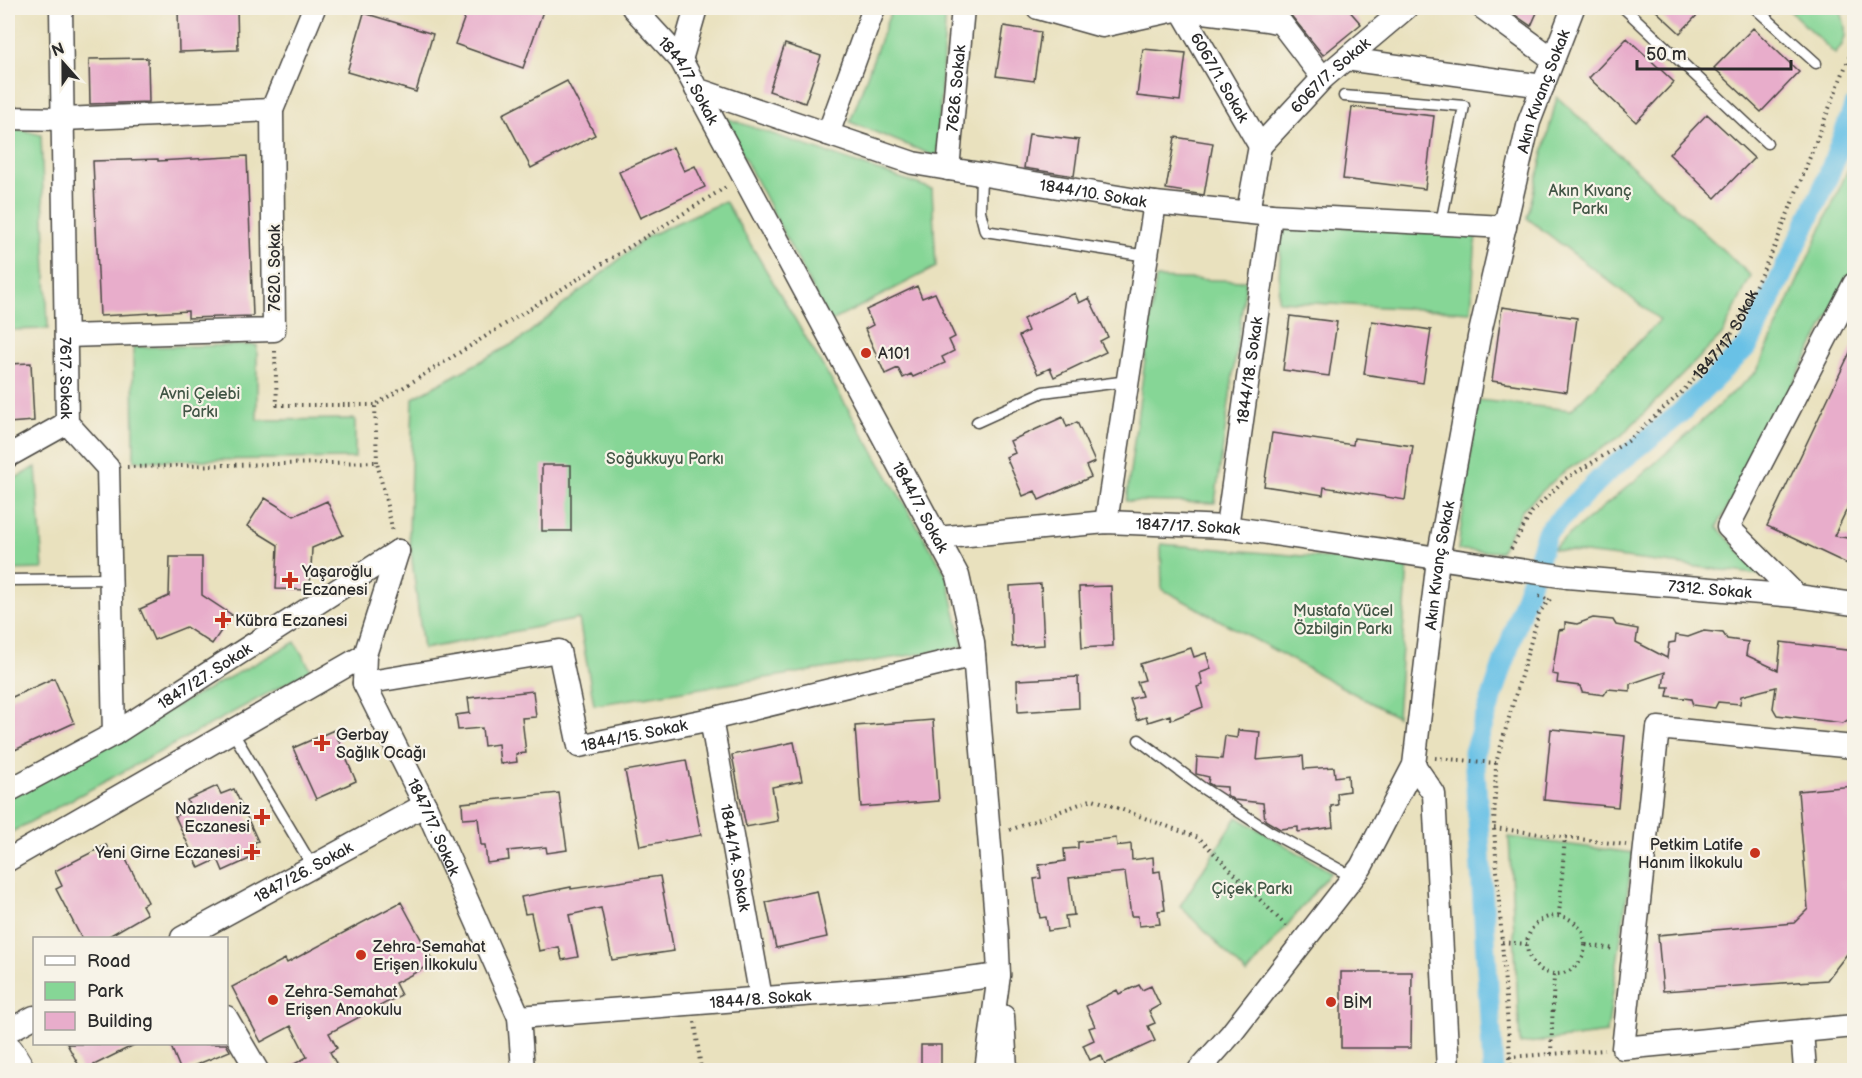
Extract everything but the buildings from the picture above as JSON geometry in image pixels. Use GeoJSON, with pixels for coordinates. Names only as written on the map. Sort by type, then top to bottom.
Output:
{"type":"FeatureCollection","features":[{"type":"Feature","properties":{"kind":"street","name":"7617. Sokak"},"geometry":{"type":"LineString","coordinates":[[62,8],[68,423],[108,468]]}},
{"type":"Feature","properties":{"kind":"street","name":"7620. Sokak"},"geometry":{"type":"LineString","coordinates":[[66,336],[274,330],[272,110],[314,8]]}},
{"type":"Feature","properties":{"kind":"street","name":"1844/7. Sokak"},"geometry":{"type":"LineString","coordinates":[[633,8],[681,60],[958,576],[974,655],[999,975],[986,1071]]}},
{"type":"Feature","properties":{"kind":"street"},"geometry":{"type":"LineString","coordinates":[[681,60],[696,8]]}},
{"type":"Feature","properties":{"kind":"street"},"geometry":{"type":"LineString","coordinates":[[828,134],[874,8]]}},
{"type":"Feature","properties":{"kind":"street","name":"7626. Sokak"},"geometry":{"type":"LineString","coordinates":[[948,169],[963,8]]}},
{"type":"Feature","properties":{"kind":"street"},"geometry":{"type":"LineString","coordinates":[[1038,8],[1102,26],[1180,8],[1268,14],[1281,23],[1323,78]]}},
{"type":"Feature","properties":{"kind":"street","name":"6067/1. Sokak"},"geometry":{"type":"LineString","coordinates":[[1180,8],[1260,146]]}},
{"type":"Feature","properties":{"kind":"street","name":"6067/7. Sokak"},"geometry":{"type":"LineString","coordinates":[[1260,146],[1323,78],[1406,8]]}},
{"type":"Feature","properties":{"kind":"street"},"geometry":{"type":"LineString","coordinates":[[1484,8],[1553,60]]}},
{"type":"Feature","properties":{"kind":"street","name":"Akın Kıvanç Sokak"},"geometry":{"type":"LineString","coordinates":[[1198,1071],[1231,1034],[1353,876],[1414,765],[1438,559],[1479,337],[1529,122],[1573,8]]}},
{"type":"Feature","properties":{"kind":"street"},"geometry":{"type":"LineString","coordinates":[[1346,59],[1543,86]]}},
{"type":"Feature","properties":{"kind":"street","name":"1844/10. Sokak"},"geometry":{"type":"LineString","coordinates":[[696,89],[912,163],[1155,203],[1271,215],[1505,226]]}},
{"type":"Feature","properties":{"kind":"street"},"geometry":{"type":"LineString","coordinates":[[8,118],[63,119],[272,110]]}},
{"type":"Feature","properties":{"kind":"street"},"geometry":{"type":"LineString","coordinates":[[1248,211],[1260,146]]}},
{"type":"Feature","properties":{"kind":"street"},"geometry":{"type":"LineString","coordinates":[[1106,522],[1155,203]]}},
{"type":"Feature","properties":{"kind":"street","name":"1844/18. Sokak"},"geometry":{"type":"LineString","coordinates":[[1227,527],[1271,215]]}},
{"type":"Feature","properties":{"kind":"street"},"geometry":{"type":"LineString","coordinates":[[1797,596],[1728,527],[1854,284]]}},
{"type":"Feature","properties":{"kind":"street"},"geometry":{"type":"LineString","coordinates":[[8,456],[68,423]]}},
{"type":"Feature","properties":{"kind":"street"},"geometry":{"type":"LineString","coordinates":[[108,468],[114,734]]}},
{"type":"Feature","properties":{"kind":"street","name":"1847/17. Sokak"},"geometry":{"type":"LineString","coordinates":[[937,538],[1106,522],[1227,527],[1438,559],[1498,562]]}},
{"type":"Feature","properties":{"kind":"street","name":"1847/17. Sokak"},"geometry":{"type":"LineString","coordinates":[[398,551],[365,655],[364,683],[425,805],[519,1017],[522,1071]]}},
{"type":"Feature","properties":{"kind":"street","name":"1847/27. Sokak"},"geometry":{"type":"LineString","coordinates":[[8,791],[114,734],[398,551]]}},
{"type":"Feature","properties":{"kind":"street","name":"7312. Sokak"},"geometry":{"type":"LineString","coordinates":[[1498,562],[1567,577],[1797,596],[1854,604]]}},
{"type":"Feature","properties":{"kind":"street","name":"1844/15. Sokak"},"geometry":{"type":"LineString","coordinates":[[364,683],[559,651],[579,746],[711,719],[974,655]]}},
{"type":"Feature","properties":{"kind":"street"},"geometry":{"type":"LineString","coordinates":[[8,860],[365,655]]}},
{"type":"Feature","properties":{"kind":"street","name":"1844/14. Sokak"},"geometry":{"type":"LineString","coordinates":[[711,719],[761,998]]}},
{"type":"Feature","properties":{"kind":"street"},"geometry":{"type":"LineString","coordinates":[[1854,747],[1658,728],[1623,1048],[1854,1026]]}},
{"type":"Feature","properties":{"kind":"street"},"geometry":{"type":"LineString","coordinates":[[1414,765],[1434,794],[1448,1071]]}},
{"type":"Feature","properties":{"kind":"street","name":"1847/26. Sokak"},"geometry":{"type":"LineString","coordinates":[[186,937],[425,805]]}},
{"type":"Feature","properties":{"kind":"street"},"geometry":{"type":"LineString","coordinates":[[999,975],[1006,1071]]}},
{"type":"Feature","properties":{"kind":"street","name":"1844/8. Sokak"},"geometry":{"type":"LineString","coordinates":[[519,1017],[908,987],[999,975]]}},
{"type":"Feature","properties":{"kind":"street"},"geometry":{"type":"LineString","coordinates":[[8,1031],[33,1018]]}},
{"type":"Feature","properties":{"kind":"street"},"geometry":{"type":"LineString","coordinates":[[228,1020],[257,1071]]}},
{"type":"Feature","properties":{"kind":"street"},"geometry":{"type":"LineString","coordinates":[[1802,1031],[1805,1071]]}},
{"type":"Feature","properties":{"kind":"street"},"geometry":{"type":"LineString","coordinates":[[8,1052],[19,1071]]}},
{"type":"Feature","properties":{"kind":"lane"},"geometry":{"type":"LineString","coordinates":[[1624,8],[1767,143]]}},
{"type":"Feature","properties":{"kind":"lane"},"geometry":{"type":"LineString","coordinates":[[1755,8],[1816,63]]}},
{"type":"Feature","properties":{"kind":"lane"},"geometry":{"type":"LineString","coordinates":[[1344,96],[1464,106],[1442,223]]}},
{"type":"Feature","properties":{"kind":"lane"},"geometry":{"type":"LineString","coordinates":[[981,174],[980,211],[985,231],[1147,256]]}},
{"type":"Feature","properties":{"kind":"lane"},"geometry":{"type":"LineString","coordinates":[[977,422],[1043,392],[1128,381]]}},
{"type":"Feature","properties":{"kind":"lane"},"geometry":{"type":"LineString","coordinates":[[8,580],[110,579]]}},
{"type":"Feature","properties":{"kind":"lane"},"geometry":{"type":"LineString","coordinates":[[232,731],[312,867]]}},
{"type":"Feature","properties":{"kind":"lane"},"geometry":{"type":"LineString","coordinates":[[1139,740],[1201,787],[1270,832],[1353,876]]}},
{"type":"Feature","properties":{"kind":"path","name":"1847/17. Sokak"},"geometry":{"type":"LineString","coordinates":[[1498,562],[1532,512],[1565,479],[1628,441],[1683,391],[1731,337],[1775,246],[1854,45]]}},
{"type":"Feature","properties":{"kind":"path"},"geometry":{"type":"LineString","coordinates":[[274,330],[277,405],[375,405],[743,176]]}},
{"type":"Feature","properties":{"kind":"path"},"geometry":{"type":"LineString","coordinates":[[375,405],[377,462],[398,551]]}},
{"type":"Feature","properties":{"kind":"path"},"geometry":{"type":"LineString","coordinates":[[108,468],[377,462]]}},
{"type":"Feature","properties":{"kind":"path"},"geometry":{"type":"LineString","coordinates":[[1510,1071],[1494,828],[1496,763],[1539,613],[1567,577]]}},
{"type":"Feature","properties":{"kind":"path"},"geometry":{"type":"LineString","coordinates":[[1438,756],[1496,763]]}},
{"type":"Feature","properties":{"kind":"path"},"geometry":{"type":"LineString","coordinates":[[990,838],[1093,799],[1199,837],[1302,942]]}},
{"type":"Feature","properties":{"kind":"path"},"geometry":{"type":"LineString","coordinates":[[1494,828],[1645,848]]}},
{"type":"Feature","properties":{"kind":"path"},"geometry":{"type":"LineString","coordinates":[[1558,915],[1565,837]]}},
{"type":"Feature","properties":{"kind":"path"},"geometry":{"type":"LineString","coordinates":[[1558,915],[1575,922],[1581,928],[1586,945],[1584,955],[1572,970],[1554,974],[1537,968],[1528,952],[1527,944],[1528,934],[1540,920],[1558,915]]}},
{"type":"Feature","properties":{"kind":"path"},"geometry":{"type":"LineString","coordinates":[[1502,942],[1527,944]]}},
{"type":"Feature","properties":{"kind":"path"},"geometry":{"type":"LineString","coordinates":[[1586,945],[1634,952]]}},
{"type":"Feature","properties":{"kind":"path"},"geometry":{"type":"LineString","coordinates":[[1551,1054],[1554,974]]}},
{"type":"Feature","properties":{"kind":"path"},"geometry":{"type":"LineString","coordinates":[[692,1004],[701,1071]]}},
{"type":"Feature","properties":{"kind":"path"},"geometry":{"type":"LineString","coordinates":[[1509,1058],[1623,1048]]}},
{"type":"Feature","properties":{"kind":"green space"},"geometry":{"type":"Polygon","coordinates":[[[892,8],[946,8],[937,157],[850,122],[892,8]]]}},
{"type":"Feature","properties":{"kind":"green space"},"geometry":{"type":"Polygon","coordinates":[[[1787,8],[1840,8],[1844,21],[1845,38],[1835,54],[1787,8]]]}},
{"type":"Feature","properties":{"kind":"green space","name":"Akın Kıvanç Parkı"},"geometry":{"type":"Polygon","coordinates":[[[1557,97],[1751,276],[1722,335],[1620,437],[1562,473],[1523,509],[1500,552],[1458,550],[1478,400],[1571,410],[1660,320],[1527,218],[1557,97]]]}},
{"type":"Feature","properties":{"kind":"green space"},"geometry":{"type":"Polygon","coordinates":[[[723,117],[932,189],[936,267],[830,322],[723,117]]]}},
{"type":"Feature","properties":{"kind":"green space"},"geometry":{"type":"Polygon","coordinates":[[[8,126],[41,135],[48,329],[8,330],[8,126]]]}},
{"type":"Feature","properties":{"kind":"green space"},"geometry":{"type":"Polygon","coordinates":[[[1854,156],[1854,269],[1717,527],[1762,575],[1552,549],[1643,474],[1757,371],[1854,156]]]}},
{"type":"Feature","properties":{"kind":"green space","name":"Soğukkuyu Parkı"},"geometry":{"type":"Polygon","coordinates":[[[725,201],[947,576],[963,647],[594,705],[579,619],[423,649],[409,535],[413,398],[520,340],[648,236],[725,201]]]}},
{"type":"Feature","properties":{"kind":"green space"},"geometry":{"type":"Polygon","coordinates":[[[1282,223],[1476,234],[1471,312],[1278,301],[1282,223]]]}},
{"type":"Feature","properties":{"kind":"green space"},"geometry":{"type":"Polygon","coordinates":[[[1156,278],[1246,281],[1215,503],[1126,501],[1156,278]]]}},
{"type":"Feature","properties":{"kind":"green space","name":"Avni Çelebi Parkı"},"geometry":{"type":"Polygon","coordinates":[[[257,345],[257,420],[355,419],[355,458],[134,461],[133,347],[257,345]]]}},
{"type":"Feature","properties":{"kind":"green space"},"geometry":{"type":"Polygon","coordinates":[[[36,467],[43,569],[8,570],[8,482],[36,467]]]}},
{"type":"Feature","properties":{"kind":"green space","name":"Mustafa Yücel Özbilgin Parkı"},"geometry":{"type":"Polygon","coordinates":[[[1161,544],[1408,565],[1397,717],[1162,589],[1161,544]]]}},
{"type":"Feature","properties":{"kind":"green space"},"geometry":{"type":"Polygon","coordinates":[[[295,642],[311,670],[8,834],[8,797],[295,642]]]}},
{"type":"Feature","properties":{"kind":"green space","name":"Çiçek Parkı"},"geometry":{"type":"Polygon","coordinates":[[[1237,817],[1331,872],[1247,974],[1180,906],[1237,817]]]}},
{"type":"Feature","properties":{"kind":"green space"},"geometry":{"type":"Polygon","coordinates":[[[1509,837],[1633,853],[1607,1033],[1520,1044],[1509,837]]]}},
{"type":"Feature","properties":{"kind":"waterway"},"geometry":{"type":"LineString","coordinates":[[1493,1070],[1474,752],[1547,532],[1607,472],[1677,416],[1749,344],[1826,182],[1854,107]]}},
{"type":"Feature","properties":{"kind":"place","name":"A101"},"geometry":{"type":"Point","coordinates":[866,353]}},
{"type":"Feature","properties":{"kind":"place","name":"Yaşaroğlu Eczanesi"},"geometry":{"type":"Point","coordinates":[290,580]}},
{"type":"Feature","properties":{"kind":"place","name":"Kübra Eczanesi"},"geometry":{"type":"Point","coordinates":[223,620]}},
{"type":"Feature","properties":{"kind":"place","name":"Gerbay Sağlık Ocağı"},"geometry":{"type":"Point","coordinates":[322,743]}},
{"type":"Feature","properties":{"kind":"place","name":"Nazlıdeniz Eczanesi"},"geometry":{"type":"Point","coordinates":[262,817]}},
{"type":"Feature","properties":{"kind":"place","name":"Yeni Girne Eczanesi"},"geometry":{"type":"Point","coordinates":[252,852]}},
{"type":"Feature","properties":{"kind":"place","name":"Petkim Latife Hanım İlkokulu"},"geometry":{"type":"Point","coordinates":[1755,853]}},
{"type":"Feature","properties":{"kind":"place","name":"Zehra-Semahat Erişen İlkokulu"},"geometry":{"type":"Point","coordinates":[361,955]}},
{"type":"Feature","properties":{"kind":"place","name":"Zehra-Semahat Erişen Anaokulu"},"geometry":{"type":"Point","coordinates":[273,1000]}},
{"type":"Feature","properties":{"kind":"place","name":"BİM"},"geometry":{"type":"Point","coordinates":[1331,1002]}}]}
